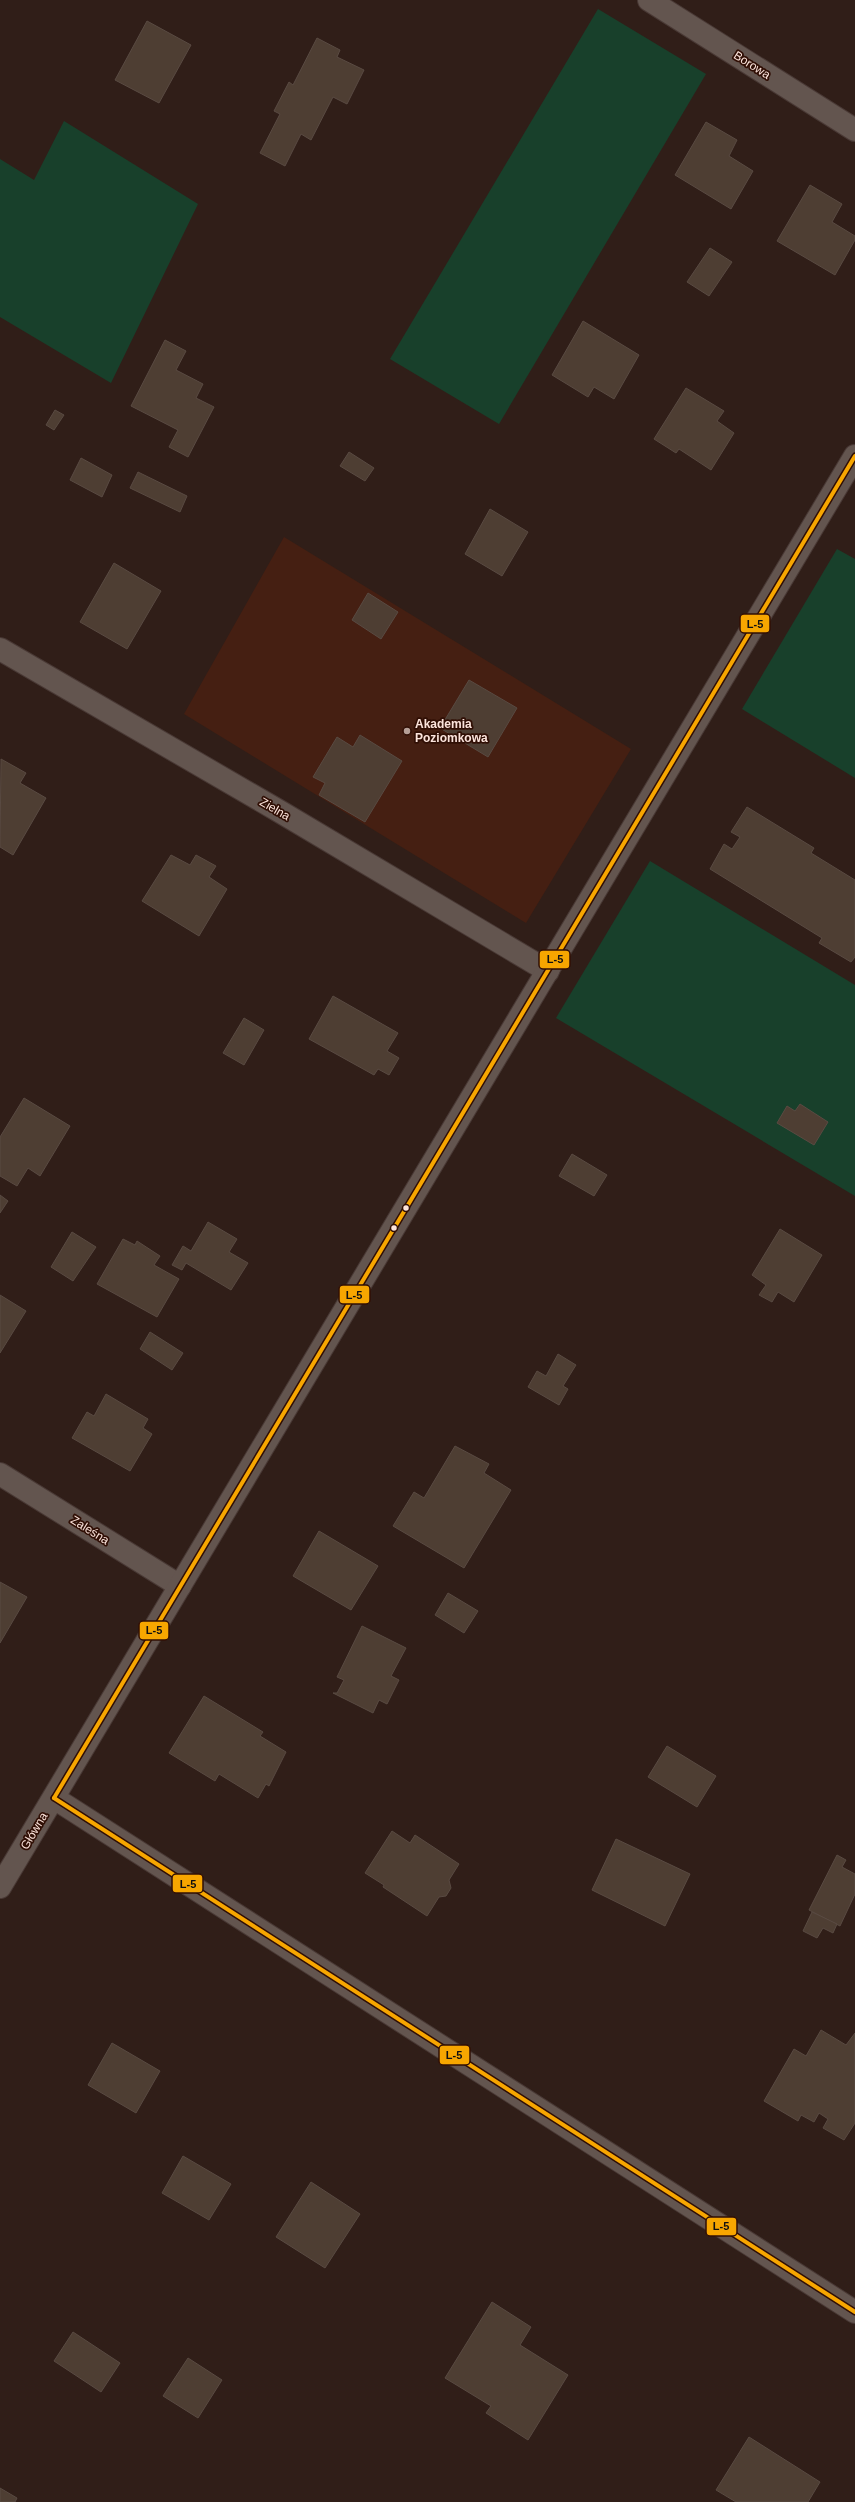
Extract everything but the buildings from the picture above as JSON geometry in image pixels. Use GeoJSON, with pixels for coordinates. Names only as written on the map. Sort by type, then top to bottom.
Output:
{"type":"FeatureCollection","features":[{"type":"Feature","properties":{"kind":"street","name":"Borowa"},"geometry":{"type":"LineString","coordinates":[[649,0],[855,130]]}},
{"type":"Feature","properties":{"kind":"street","name":"Główna"},"geometry":{"type":"LineString","coordinates":[[0,1887],[855,456]]}},
{"type":"Feature","properties":{"kind":"street","name":"Zielna"},"geometry":{"type":"LineString","coordinates":[[0,649],[279,811],[548,971]]}},
{"type":"Feature","properties":{"kind":"street","name":"Zaleśna"},"geometry":{"type":"LineString","coordinates":[[0,1474],[180,1586]]}},
{"type":"Feature","properties":{"kind":"street"},"geometry":{"type":"LineString","coordinates":[[54,1798],[855,2312]]}},
{"type":"Feature","properties":{"kind":"shaded area","name":"Akademia Poziomkowa"},"geometry":{"type":"Polygon","coordinates":[[[284,537],[631,749],[526,923],[184,714],[284,537]]]}},
{"type":"Feature","properties":{"kind":"green space"},"geometry":{"type":"Polygon","coordinates":[[[598,9],[706,74],[499,424],[390,359],[598,9]]]}},
{"type":"Feature","properties":{"kind":"green space"},"geometry":{"type":"Polygon","coordinates":[[[64,121],[198,204],[111,383],[0,317],[0,159],[34,180],[64,121]]]}},
{"type":"Feature","properties":{"kind":"green space"},"geometry":{"type":"Polygon","coordinates":[[[837,549],[855,559],[855,778],[742,709],[837,549]]]}},
{"type":"Feature","properties":{"kind":"green space"},"geometry":{"type":"Polygon","coordinates":[[[650,861],[855,985],[855,1196],[556,1018],[650,861]]]}},
{"type":"Feature","properties":{"kind":"transit line","name":"L-5"},"geometry":{"type":"LineString","coordinates":[[54,1798],[855,456]]}},
{"type":"Feature","properties":{"kind":"transit line","name":"L-5"},"geometry":{"type":"LineString","coordinates":[[54,1798],[855,2312]]}},
{"type":"Feature","properties":{"kind":"place","name":"Akademia Poziomkowa"},"geometry":{"type":"Point","coordinates":[407,731]}}]}
